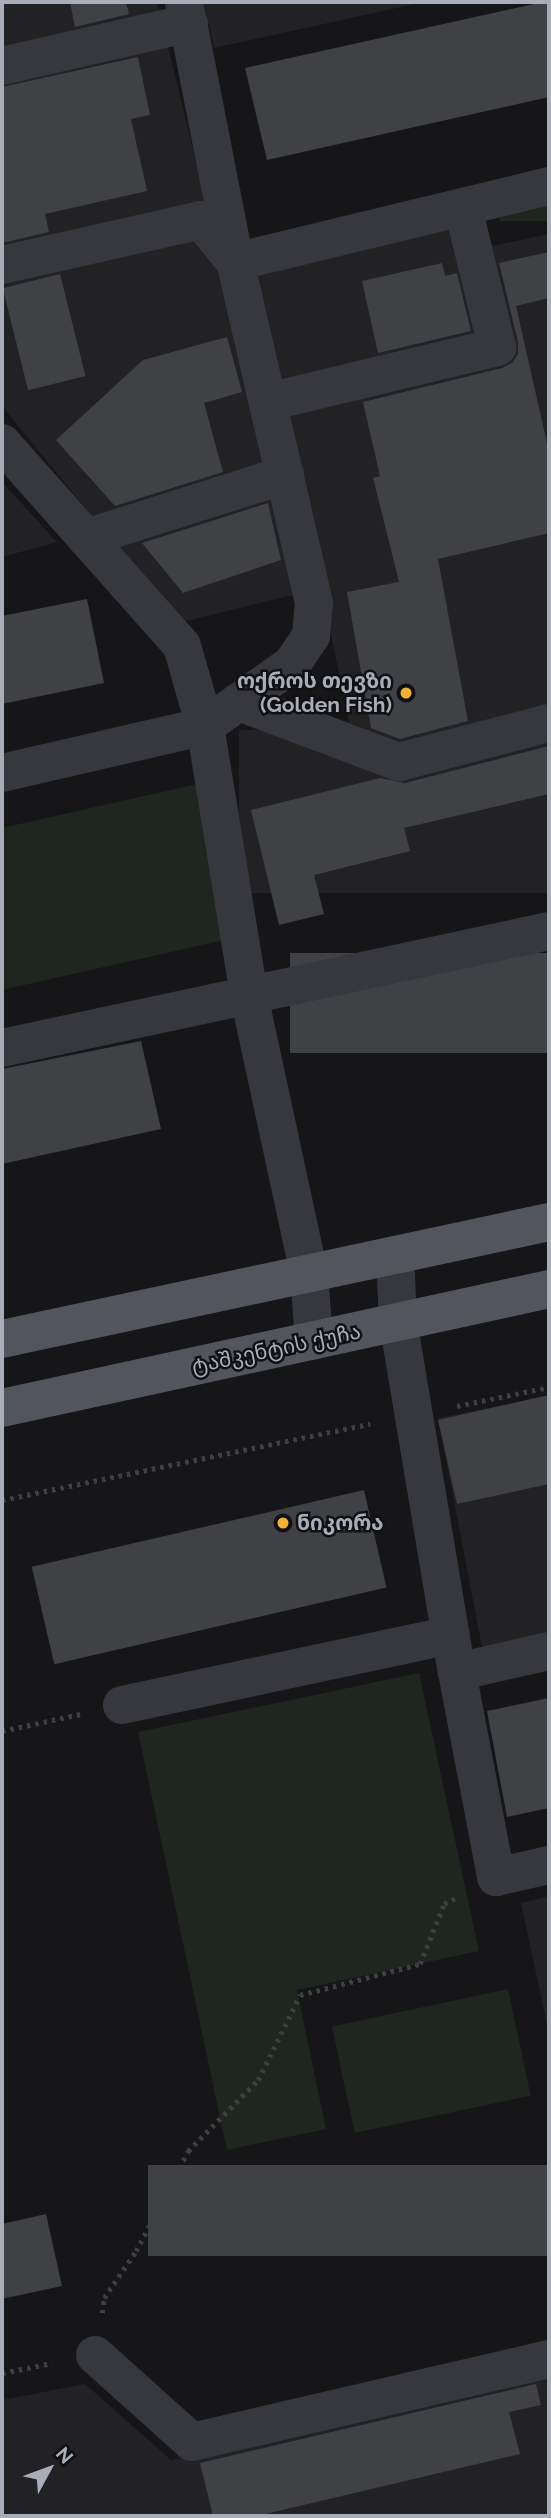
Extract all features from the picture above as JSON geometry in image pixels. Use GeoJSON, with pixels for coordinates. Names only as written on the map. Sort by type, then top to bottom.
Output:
{"type":"FeatureCollection","features":[{"type":"Feature","properties":{"kind":"main road"},"geometry":{"type":"LineString","coordinates":[[2,1339],[549,1222]]}},
{"type":"Feature","properties":{"kind":"main road","name":"ტაშკენტის ქუჩა"},"geometry":{"type":"LineString","coordinates":[[2,1408],[549,1289]]}},
{"type":"Feature","properties":{"kind":"street"},"geometry":{"type":"LineString","coordinates":[[2,66],[186,12],[235,262],[314,603],[311,636],[292,664],[205,726],[2,773]]}},
{"type":"Feature","properties":{"kind":"street"},"geometry":{"type":"LineString","coordinates":[[235,262],[549,186]]}},
{"type":"Feature","properties":{"kind":"street"},"geometry":{"type":"LineString","coordinates":[[268,402],[497,347],[463,207]]}},
{"type":"Feature","properties":{"kind":"street"},"geometry":{"type":"LineString","coordinates":[[2,265],[201,220],[235,262]]}},
{"type":"Feature","properties":{"kind":"street"},"geometry":{"type":"LineString","coordinates":[[2,443],[182,646],[205,726],[248,996],[309,1274],[314,1341]]}},
{"type":"Feature","properties":{"kind":"street"},"geometry":{"type":"LineString","coordinates":[[86,538],[285,475]]}},
{"type":"Feature","properties":{"kind":"street"},"geometry":{"type":"LineString","coordinates":[[239,702],[399,762],[549,723]]}},
{"type":"Feature","properties":{"kind":"street"},"geometry":{"type":"LineString","coordinates":[[2,1048],[549,931]]}},
{"type":"Feature","properties":{"kind":"street"},"geometry":{"type":"LineString","coordinates":[[395,1255],[398,1321],[416,1414],[454,1653],[496,1877],[549,1865]]}},
{"type":"Feature","properties":{"kind":"street"},"geometry":{"type":"LineString","coordinates":[[121,1705],[454,1653],[549,1651]]}},
{"type":"Feature","properties":{"kind":"street"},"geometry":{"type":"LineString","coordinates":[[95,2355],[192,2442],[549,2359]]}},
{"type":"Feature","properties":{"kind":"path"},"geometry":{"type":"LineString","coordinates":[[2,1500],[549,1387]]}},
{"type":"Feature","properties":{"kind":"path"},"geometry":{"type":"LineString","coordinates":[[2,1731],[121,1705]]}},
{"type":"Feature","properties":{"kind":"path"},"geometry":{"type":"LineString","coordinates":[[2,2373],[95,2355],[104,2298],[136,2251],[188,2151],[258,2080],[300,1995],[420,1964],[444,1904],[496,1877]]}},
{"type":"Feature","properties":{"kind":"shaded area"},"geometry":{"type":"Polygon","coordinates":[[[2,2],[157,2],[288,538],[297,594],[179,623],[2,406],[2,2]]]}},
{"type":"Feature","properties":{"kind":"shaded area"},"geometry":{"type":"Polygon","coordinates":[[[204,2],[424,2],[214,48],[204,2]]]}},
{"type":"Feature","properties":{"kind":"shaded area"},"geometry":{"type":"Polygon","coordinates":[[[500,198],[549,198],[549,221],[500,221],[500,198]]]}},
{"type":"Feature","properties":{"kind":"shaded area"},"geometry":{"type":"Polygon","coordinates":[[[476,218],[483,248],[549,234],[549,711],[374,746],[351,732],[296,462],[252,268],[476,218]]]}},
{"type":"Feature","properties":{"kind":"shaded area"},"geometry":{"type":"Polygon","coordinates":[[[2,482],[57,542],[2,557],[2,482]]]}},
{"type":"Feature","properties":{"kind":"shaded area"},"geometry":{"type":"Polygon","coordinates":[[[239,730],[549,730],[549,893],[239,893],[239,730]]]}},
{"type":"Feature","properties":{"kind":"shaded area"},"geometry":{"type":"Polygon","coordinates":[[[206,782],[242,936],[2,990],[2,828],[206,782]]]}},
{"type":"Feature","properties":{"kind":"shaded area"},"geometry":{"type":"Polygon","coordinates":[[[549,1396],[549,1633],[482,1647],[438,1418],[549,1396]]]}},
{"type":"Feature","properties":{"kind":"shaded area"},"geometry":{"type":"Polygon","coordinates":[[[419,1673],[479,1951],[297,1990],[326,2129],[227,2150],[138,1732],[419,1673]]]}},
{"type":"Feature","properties":{"kind":"shaded area"},"geometry":{"type":"Polygon","coordinates":[[[549,1896],[549,2034],[521,1903],[549,1896]]]}},
{"type":"Feature","properties":{"kind":"shaded area"},"geometry":{"type":"Polygon","coordinates":[[[508,1989],[531,2096],[355,2133],[332,2026],[508,1989]]]}},
{"type":"Feature","properties":{"kind":"shaded area"},"geometry":{"type":"Polygon","coordinates":[[[549,2375],[549,2516],[2,2516],[2,2400],[85,2384],[171,2460],[549,2375]]]}},
{"type":"Feature","properties":{"kind":"building"},"geometry":{"type":"Polygon","coordinates":[[[70,2],[126,2],[129,14],[75,27],[70,2]]]}},
{"type":"Feature","properties":{"kind":"building"},"geometry":{"type":"Polygon","coordinates":[[[549,2],[549,97],[267,160],[245,68],[549,2]]]}},
{"type":"Feature","properties":{"kind":"building"},"geometry":{"type":"Polygon","coordinates":[[[138,57],[150,115],[131,119],[147,191],[45,214],[49,232],[2,243],[2,87],[138,57]]]}},
{"type":"Feature","properties":{"kind":"building"},"geometry":{"type":"Polygon","coordinates":[[[549,252],[549,298],[516,306],[549,452],[549,533],[438,559],[468,721],[400,739],[371,728],[347,592],[399,582],[373,478],[380,476],[363,402],[502,368],[512,363],[518,354],[518,342],[499,263],[549,252]]]}},
{"type":"Feature","properties":{"kind":"building"},"geometry":{"type":"Polygon","coordinates":[[[442,263],[445,276],[457,273],[471,331],[378,353],[362,281],[442,263]]]}},
{"type":"Feature","properties":{"kind":"building"},"geometry":{"type":"Polygon","coordinates":[[[60,274],[85,376],[28,390],[3,288],[60,274]]]}},
{"type":"Feature","properties":{"kind":"building"},"geometry":{"type":"Polygon","coordinates":[[[227,337],[242,392],[204,403],[223,472],[115,506],[56,440],[143,360],[227,337]]]}},
{"type":"Feature","properties":{"kind":"building"},"geometry":{"type":"Polygon","coordinates":[[[268,503],[281,560],[183,593],[142,543],[268,503]]]}},
{"type":"Feature","properties":{"kind":"building"},"geometry":{"type":"Polygon","coordinates":[[[87,599],[104,683],[2,704],[2,616],[87,599]]]}},
{"type":"Feature","properties":{"kind":"building"},"geometry":{"type":"Polygon","coordinates":[[[549,746],[549,794],[404,828],[410,851],[314,875],[324,914],[279,925],[251,810],[380,778],[405,783],[549,746]]]}},
{"type":"Feature","properties":{"kind":"building"},"geometry":{"type":"Polygon","coordinates":[[[290,953],[549,953],[549,1053],[290,1053],[290,953]]]}},
{"type":"Feature","properties":{"kind":"building"},"geometry":{"type":"Polygon","coordinates":[[[141,1041],[161,1129],[2,1164],[2,1069],[141,1041]]]}},
{"type":"Feature","properties":{"kind":"building"},"geometry":{"type":"Polygon","coordinates":[[[549,1395],[549,1484],[457,1504],[438,1420],[549,1395]]]}},
{"type":"Feature","properties":{"kind":"building"},"geometry":{"type":"Polygon","coordinates":[[[364,1490],[386,1587],[54,1664],[32,1567],[364,1490]]]}},
{"type":"Feature","properties":{"kind":"building"},"geometry":{"type":"Polygon","coordinates":[[[549,1698],[549,1808],[507,1817],[487,1711],[549,1698]]]}},
{"type":"Feature","properties":{"kind":"building"},"geometry":{"type":"Polygon","coordinates":[[[148,2165],[549,2165],[549,2256],[148,2256],[148,2165]]]}},
{"type":"Feature","properties":{"kind":"building"},"geometry":{"type":"Polygon","coordinates":[[[46,2214],[62,2286],[2,2299],[2,2224],[46,2214]]]}},
{"type":"Feature","properties":{"kind":"building"},"geometry":{"type":"Polygon","coordinates":[[[536,2384],[541,2405],[509,2412],[520,2454],[257,2516],[213,2516],[200,2463],[536,2384]]]}},
{"type":"Feature","properties":{"kind":"place","name":"ოქროს თევზი (Golden Fish)"},"geometry":{"type":"Point","coordinates":[406,693]}},
{"type":"Feature","properties":{"kind":"place","name":"ნიკორა"},"geometry":{"type":"Point","coordinates":[283,1523]}}]}
